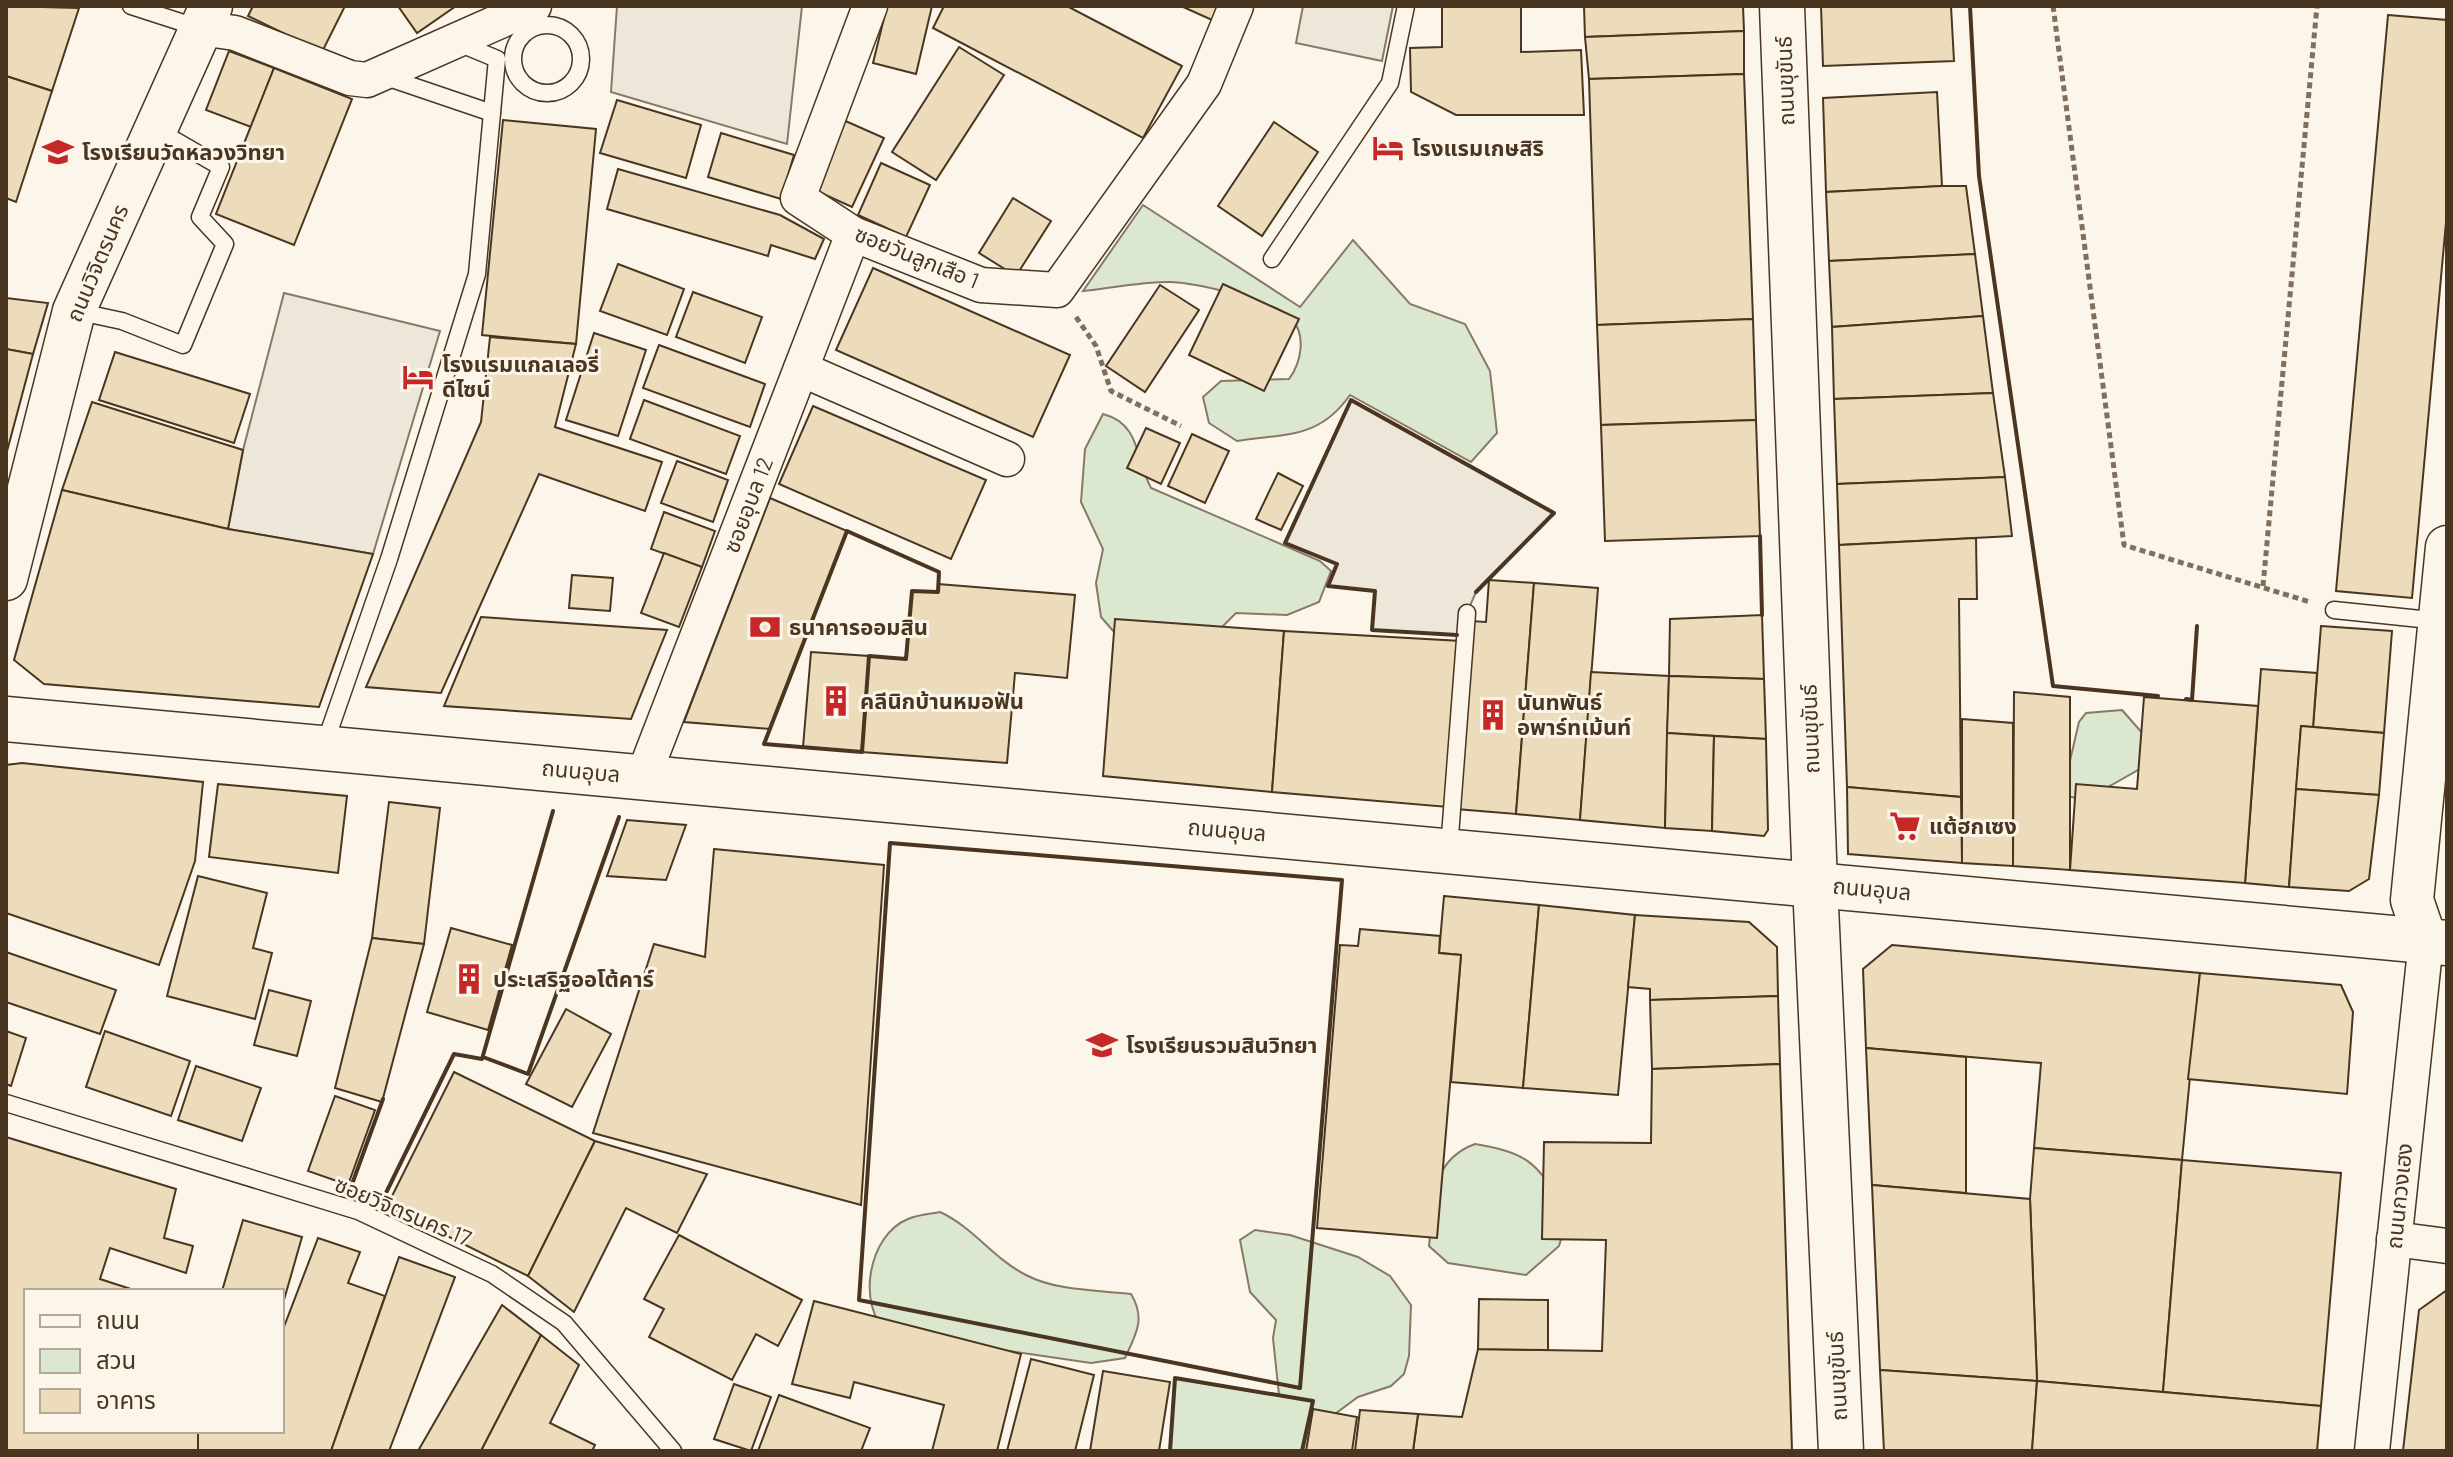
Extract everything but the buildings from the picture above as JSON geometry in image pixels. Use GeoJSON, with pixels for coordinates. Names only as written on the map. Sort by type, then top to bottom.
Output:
{"type":"FeatureCollection","features":[{"type":"Feature","properties":{"kind":"main road","name":"ถนนขุขันธ์"},"geometry":{"type":"LineString","coordinates":[[1782,6],[1815,884],[1841,1451]]}},
{"type":"Feature","properties":{"kind":"main road","name":"ถนนอุบล"},"geometry":{"type":"LineString","coordinates":[[6,719],[1815,884],[2440,933]]}},
{"type":"Feature","properties":{"kind":"street"},"geometry":{"type":"LineString","coordinates":[[206,17],[235,33],[350,78],[367,80],[534,6]]}},
{"type":"Feature","properties":{"kind":"street","name":"ซอยวันลูกเสือ 1"},"geometry":{"type":"LineString","coordinates":[[870,6],[798,198],[853,234],[981,285],[1057,290]]}},
{"type":"Feature","properties":{"kind":"street"},"geometry":{"type":"LineString","coordinates":[[1057,290],[1204,84],[1236,6]]}},
{"type":"Feature","properties":{"kind":"street","name":"ถนนวิจิตรนคร"},"geometry":{"type":"LineString","coordinates":[[6,579],[74,311],[206,17]]}},
{"type":"Feature","properties":{"kind":"street","name":"ซอยอุบล 12"},"geometry":{"type":"LineString","coordinates":[[643,777],[853,234]]}},
{"type":"Feature","properties":{"kind":"street"},"geometry":{"type":"LineString","coordinates":[[801,369],[1007,459]]}},
{"type":"Feature","properties":{"kind":"street","name":"ถนนกวงเฮง"},"geometry":{"type":"LineString","coordinates":[[2372,1451],[2394,1239],[2440,933],[2412,900],[2447,547]]}},
{"type":"Feature","properties":{"kind":"street"},"geometry":{"type":"LineString","coordinates":[[2394,1239],[2447,1246]]}},
{"type":"Feature","properties":{"kind":"lane"},"geometry":{"type":"LineString","coordinates":[[131,6],[206,17]]}},
{"type":"Feature","properties":{"kind":"lane"},"geometry":{"type":"LineString","coordinates":[[1272,259],[1390,83],[1406,6]]}},
{"type":"Feature","properties":{"kind":"lane"},"geometry":{"type":"LineString","coordinates":[[324,748],[389,559],[477,274],[492,113],[505,59],[520,38],[541,25],[552,25],[575,39],[582,64],[577,78],[566,88],[552,94],[538,93],[525,86],[505,59],[455,42]]}},
{"type":"Feature","properties":{"kind":"lane"},"geometry":{"type":"LineString","coordinates":[[381,75],[492,113]]}},
{"type":"Feature","properties":{"kind":"lane"},"geometry":{"type":"LineString","coordinates":[[74,311],[122,321],[183,345],[225,244],[200,217],[221,167],[155,129]]}},
{"type":"Feature","properties":{"kind":"lane"},"geometry":{"type":"LineString","coordinates":[[2334,610],[2440,621]]}},
{"type":"Feature","properties":{"kind":"lane"},"geometry":{"type":"LineString","coordinates":[[1449,850],[1467,613]]}},
{"type":"Feature","properties":{"kind":"lane","name":"ซอยวิจิตรนคร 17"},"geometry":{"type":"LineString","coordinates":[[6,1103],[358,1211],[492,1274],[564,1323],[673,1451]]}},
{"type":"Feature","properties":{"kind":"path"},"geometry":{"type":"LineString","coordinates":[[2053,6],[2124,545],[2334,610]]}},
{"type":"Feature","properties":{"kind":"path"},"geometry":{"type":"LineString","coordinates":[[2263,586],[2317,6]]}},
{"type":"Feature","properties":{"kind":"path"},"geometry":{"type":"LineString","coordinates":[[1057,290],[1096,346],[1111,391],[1181,426]]}},
{"type":"Feature","properties":{"kind":"green space"},"geometry":{"type":"Polygon","coordinates":[[[1143,205],[1300,307],[1353,240],[1410,304],[1465,324],[1490,371],[1497,433],[1471,462],[1350,395],[1326,420],[1287,435],[1237,441],[1209,423],[1203,397],[1221,381],[1289,379],[1299,357],[1299,332],[1291,318],[1269,305],[1196,285],[1158,282],[1083,291],[1143,205]]]}},
{"type":"Feature","properties":{"kind":"green space"},"geometry":{"type":"Polygon","coordinates":[[[1103,414],[1115,419],[1131,434],[1151,488],[1320,561],[1331,571],[1319,602],[1287,615],[1236,613],[1211,638],[1135,656],[1101,617],[1096,583],[1103,549],[1081,502],[1085,449],[1103,414]]]}},
{"type":"Feature","properties":{"kind":"green space"},"geometry":{"type":"Polygon","coordinates":[[[2122,710],[2151,743],[2145,766],[2085,800],[2062,795],[2079,722],[2086,713],[2122,710]]]}},
{"type":"Feature","properties":{"kind":"green space"},"geometry":{"type":"Polygon","coordinates":[[[1475,1144],[1510,1152],[1532,1165],[1569,1213],[1559,1246],[1526,1275],[1448,1263],[1429,1246],[1434,1199],[1442,1172],[1449,1161],[1475,1144]]]}},
{"type":"Feature","properties":{"kind":"green space"},"geometry":{"type":"Polygon","coordinates":[[[940,1212],[1026,1275],[1064,1287],[1131,1294],[1139,1319],[1125,1358],[1091,1363],[888,1333],[878,1321],[872,1306],[871,1272],[876,1255],[894,1227],[912,1218],[940,1212]]]}},
{"type":"Feature","properties":{"kind":"green space"},"geometry":{"type":"Polygon","coordinates":[[[1255,1230],[1290,1235],[1358,1257],[1390,1276],[1411,1305],[1409,1356],[1404,1374],[1391,1386],[1358,1397],[1316,1428],[1307,1427],[1302,1451],[1170,1451],[1175,1378],[1279,1395],[1273,1338],[1276,1320],[1250,1292],[1240,1240],[1255,1230]]]}},
{"type":"Feature","properties":{"kind":"shaded area"},"geometry":{"type":"Polygon","coordinates":[[[617,6],[802,6],[787,144],[611,92],[617,6]]]}},
{"type":"Feature","properties":{"kind":"shaded area"},"geometry":{"type":"Polygon","coordinates":[[[1303,6],[1393,6],[1382,61],[1296,43],[1303,6]]]}},
{"type":"Feature","properties":{"kind":"shaded area"},"geometry":{"type":"Polygon","coordinates":[[[284,293],[440,331],[373,554],[228,529],[243,450],[284,293]]]}},
{"type":"Feature","properties":{"kind":"shaded area"},"geometry":{"type":"Polygon","coordinates":[[[1351,400],[1554,513],[1476,592],[1457,635],[1372,630],[1375,591],[1328,586],[1337,564],[1285,544],[1351,400]]]}},
{"type":"Feature","properties":{"kind":"wall"},"geometry":{"type":"LineString","coordinates":[[1970,6],[1979,176],[2053,686],[2158,696]]}},
{"type":"Feature","properties":{"kind":"wall"},"geometry":{"type":"LineString","coordinates":[[1457,635],[1372,630],[1375,591],[1328,586],[1337,564],[1285,543],[1351,400],[1554,513],[1476,592]]}},
{"type":"Feature","properties":{"kind":"wall"},"geometry":{"type":"LineString","coordinates":[[847,531],[939,572],[938,592],[912,591],[906,659],[869,656],[862,752],[764,744],[847,531]]}},
{"type":"Feature","properties":{"kind":"wall"},"geometry":{"type":"LineString","coordinates":[[1760,536],[1762,615]]}},
{"type":"Feature","properties":{"kind":"wall"},"geometry":{"type":"LineString","coordinates":[[2186,699],[2192,700],[2197,626]]}},
{"type":"Feature","properties":{"kind":"wall"},"geometry":{"type":"LineString","coordinates":[[383,1099],[351,1187],[383,1199],[454,1054],[482,1059],[553,811]]}},
{"type":"Feature","properties":{"kind":"wall"},"geometry":{"type":"LineString","coordinates":[[483,1057],[528,1074],[619,817]]}},
{"type":"Feature","properties":{"kind":"wall"},"geometry":{"type":"LineString","coordinates":[[890,843],[1342,880],[1300,1388],[859,1300],[890,843]]}},
{"type":"Feature","properties":{"kind":"wall"},"geometry":{"type":"LineString","coordinates":[[1170,1451],[1175,1378],[1313,1401],[1302,1451]]}},
{"type":"Feature","properties":{"kind":"place","name":"โรงแรมเกษสิริ"},"geometry":{"type":"Point","coordinates":[1388,148]}},
{"type":"Feature","properties":{"kind":"place","name":"โรงเรียนวัดหลวงวิทยา"},"geometry":{"type":"Point","coordinates":[58,152]}},
{"type":"Feature","properties":{"kind":"place","name":"โรงแรมแกลเลอรี่ ดีไซน์"},"geometry":{"type":"Point","coordinates":[418,377]}},
{"type":"Feature","properties":{"kind":"place","name":"ธนาคารออมสิน"},"geometry":{"type":"Point","coordinates":[765,627]}},
{"type":"Feature","properties":{"kind":"place","name":"คลีนิกบ้านหมอฟัน"},"geometry":{"type":"Point","coordinates":[836,701]}},
{"type":"Feature","properties":{"kind":"place","name":"นันทพันธ์ อพาร์ทเม้นท์"},"geometry":{"type":"Point","coordinates":[1493,715]}},
{"type":"Feature","properties":{"kind":"place","name":"แต้ฮกเซง"},"geometry":{"type":"Point","coordinates":[1905,826]}},
{"type":"Feature","properties":{"kind":"place","name":"ประเสริฐออโต้คาร์"},"geometry":{"type":"Point","coordinates":[469,979]}},
{"type":"Feature","properties":{"kind":"place","name":"โรงเรียนรวมสินวิทยา"},"geometry":{"type":"Point","coordinates":[1102,1045]}}]}
